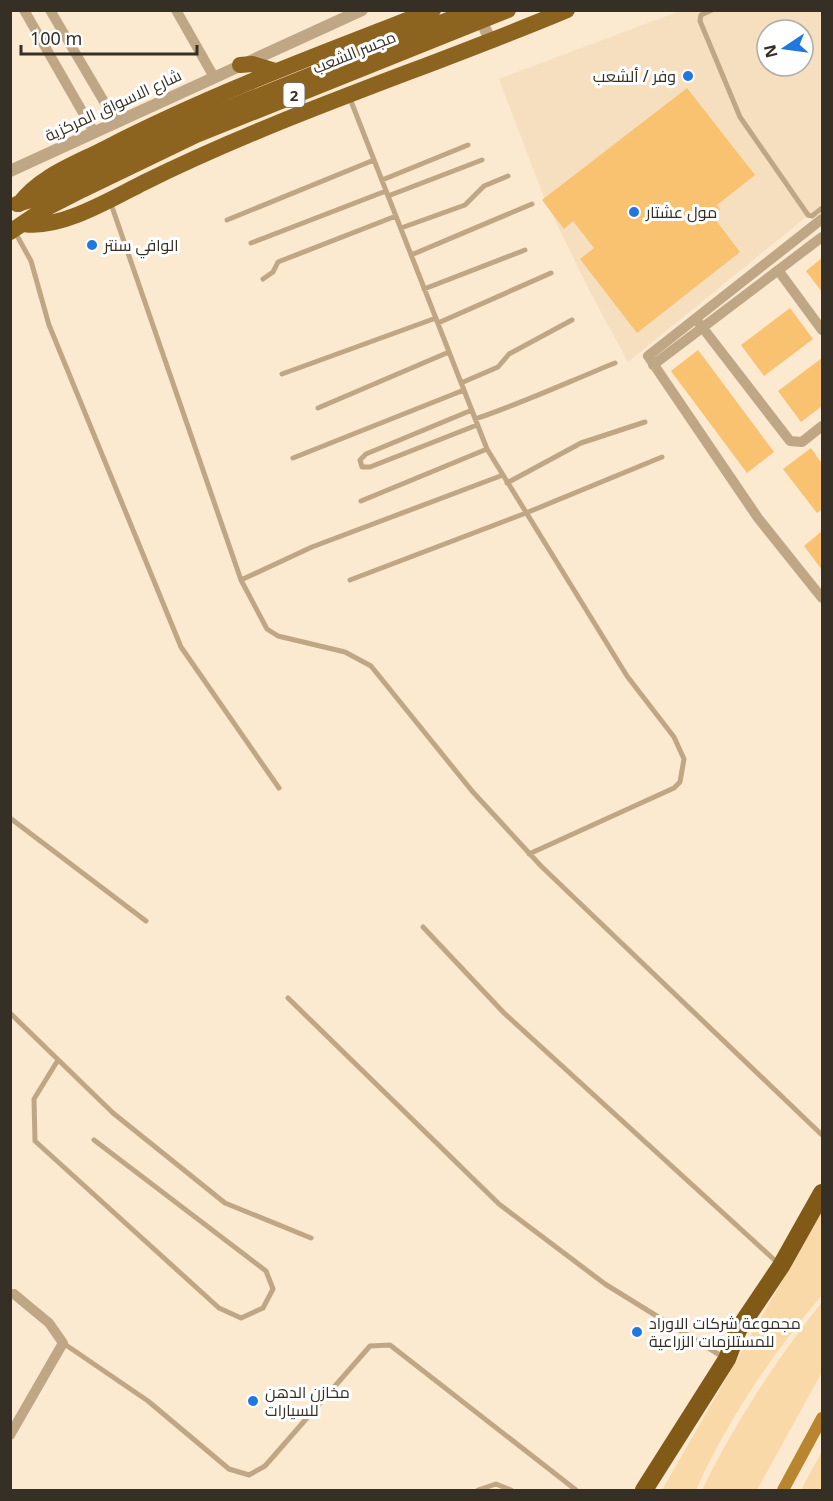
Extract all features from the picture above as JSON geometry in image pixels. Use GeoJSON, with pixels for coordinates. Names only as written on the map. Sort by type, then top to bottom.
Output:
{"type":"FeatureCollection","features":[{"type":"Feature","properties":{"kind":"highway"},"geometry":{"type":"LineString","coordinates":[[14,205],[36,184],[51,175],[150,125],[275,71],[433,10]]}},
{"type":"Feature","properties":{"kind":"highway","name":"مجسر الشعب"},"geometry":{"type":"LineString","coordinates":[[81,183],[200,120],[473,10]]}},
{"type":"Feature","properties":{"kind":"highway","name":"مجسر الشعب"},"geometry":{"type":"LineString","coordinates":[[81,183],[508,10]]}},
{"type":"Feature","properties":{"kind":"highway"},"geometry":{"type":"LineString","coordinates":[[16,229],[54,222],[109,199],[235,139],[349,95],[469,42],[567,10]]}},
{"type":"Feature","properties":{"kind":"highway"},"geometry":{"type":"LineString","coordinates":[[240,65],[252,64],[275,71]]}},
{"type":"Feature","properties":{"kind":"highway","name":"2"},"geometry":{"type":"LineString","coordinates":[[14,205],[81,183]]}},
{"type":"Feature","properties":{"kind":"highway","name":"2"},"geometry":{"type":"LineString","coordinates":[[16,229],[81,183]]}},
{"type":"Feature","properties":{"kind":"highway"},"geometry":{"type":"LineString","coordinates":[[644,1491],[727,1359],[738,1330],[781,1266],[822,1193]]}},
{"type":"Feature","properties":{"kind":"street"},"geometry":{"type":"LineString","coordinates":[[24,10],[94,132]]}},
{"type":"Feature","properties":{"kind":"street"},"geometry":{"type":"LineString","coordinates":[[50,10],[116,122]]}},
{"type":"Feature","properties":{"kind":"street"},"geometry":{"type":"LineString","coordinates":[[176,10],[214,77]]}},
{"type":"Feature","properties":{"kind":"street","name":"شارع الاسواق المركزية"},"geometry":{"type":"LineString","coordinates":[[10,171],[362,10]]}},
{"type":"Feature","properties":{"kind":"street"},"geometry":{"type":"LineString","coordinates":[[822,219],[648,355],[764,526],[822,598]]}},
{"type":"Feature","properties":{"kind":"street"},"geometry":{"type":"LineString","coordinates":[[653,365],[822,237]]}},
{"type":"Feature","properties":{"kind":"street"},"geometry":{"type":"LineString","coordinates":[[778,270],[822,330]]}},
{"type":"Feature","properties":{"kind":"street"},"geometry":{"type":"LineString","coordinates":[[695,318],[790,441],[802,442],[822,426]]}},
{"type":"Feature","properties":{"kind":"street"},"geometry":{"type":"LineString","coordinates":[[10,1434],[63,1343],[49,1323],[12,1295]]}},
{"type":"Feature","properties":{"kind":"lane"},"geometry":{"type":"LineString","coordinates":[[712,10],[701,15],[700,21],[740,117],[808,215],[812,216],[822,208]]}},
{"type":"Feature","properties":{"kind":"lane"},"geometry":{"type":"LineString","coordinates":[[349,95],[487,449],[627,676],[674,737],[684,759],[680,782],[674,788],[529,854]]}},
{"type":"Feature","properties":{"kind":"lane"},"geometry":{"type":"LineString","coordinates":[[382,180],[468,145]]}},
{"type":"Feature","properties":{"kind":"lane"},"geometry":{"type":"LineString","coordinates":[[227,220],[374,160]]}},
{"type":"Feature","properties":{"kind":"lane"},"geometry":{"type":"LineString","coordinates":[[251,243],[482,160]]}},
{"type":"Feature","properties":{"kind":"lane"},"geometry":{"type":"LineString","coordinates":[[401,228],[465,205],[484,186],[508,176]]}},
{"type":"Feature","properties":{"kind":"lane"},"geometry":{"type":"LineString","coordinates":[[109,199],[241,580],[267,628],[278,636],[345,652],[371,666],[472,791],[529,854],[822,1135]]}},
{"type":"Feature","properties":{"kind":"lane"},"geometry":{"type":"LineString","coordinates":[[411,255],[532,204]]}},
{"type":"Feature","properties":{"kind":"lane"},"geometry":{"type":"LineString","coordinates":[[263,279],[273,272],[278,262],[396,216]]}},
{"type":"Feature","properties":{"kind":"lane"},"geometry":{"type":"LineString","coordinates":[[16,229],[31,261],[49,325],[181,647],[279,788]]}},
{"type":"Feature","properties":{"kind":"lane"},"geometry":{"type":"LineString","coordinates":[[424,288],[525,250]]}},
{"type":"Feature","properties":{"kind":"lane"},"geometry":{"type":"LineString","coordinates":[[282,374],[437,320],[551,273]]}},
{"type":"Feature","properties":{"kind":"lane"},"geometry":{"type":"LineString","coordinates":[[461,382],[498,367],[509,354],[572,320]]}},
{"type":"Feature","properties":{"kind":"lane"},"geometry":{"type":"LineString","coordinates":[[318,408],[449,352]]}},
{"type":"Feature","properties":{"kind":"lane"},"geometry":{"type":"LineString","coordinates":[[472,410],[366,454],[360,460],[362,466],[370,467],[615,363]]}},
{"type":"Feature","properties":{"kind":"lane"},"geometry":{"type":"LineString","coordinates":[[293,458],[464,390]]}},
{"type":"Feature","properties":{"kind":"lane"},"geometry":{"type":"LineString","coordinates":[[507,483],[581,443],[645,422]]}},
{"type":"Feature","properties":{"kind":"lane"},"geometry":{"type":"LineString","coordinates":[[361,501],[487,449]]}},
{"type":"Feature","properties":{"kind":"lane"},"geometry":{"type":"LineString","coordinates":[[350,580],[526,513],[662,457]]}},
{"type":"Feature","properties":{"kind":"lane"},"geometry":{"type":"LineString","coordinates":[[241,580],[312,547],[502,476]]}},
{"type":"Feature","properties":{"kind":"lane"},"geometry":{"type":"LineString","coordinates":[[10,818],[146,921]]}},
{"type":"Feature","properties":{"kind":"lane"},"geometry":{"type":"LineString","coordinates":[[423,927],[504,1013],[781,1266]]}},
{"type":"Feature","properties":{"kind":"lane"},"geometry":{"type":"LineString","coordinates":[[288,998],[499,1204],[605,1284],[727,1359]]}},
{"type":"Feature","properties":{"kind":"lane"},"geometry":{"type":"LineString","coordinates":[[10,1012],[113,1113],[225,1203],[258,1219],[311,1238]]}},
{"type":"Feature","properties":{"kind":"lane"},"geometry":{"type":"LineString","coordinates":[[58,1060],[34,1099],[35,1141],[219,1308],[241,1318],[263,1308],[273,1289],[266,1271],[94,1140]]}},
{"type":"Feature","properties":{"kind":"lane"},"geometry":{"type":"LineString","coordinates":[[63,1343],[148,1401],[229,1469],[249,1475],[265,1466],[370,1346],[390,1345],[576,1491]]}},
{"type":"Feature","properties":{"kind":"lane"},"geometry":{"type":"LineString","coordinates":[[478,1491],[496,1484],[511,1491]]}},
{"type":"Feature","properties":{"kind":"shaded area"},"geometry":{"type":"Polygon","coordinates":[[[680,11],[822,11],[822,204],[628,362],[589,290],[545,200],[499,79],[680,11]]]}},
{"type":"Feature","properties":{"kind":"shaded area"},"geometry":{"type":"Polygon","coordinates":[[[822,1212],[822,1295],[752,1388],[722,1438],[696,1490],[662,1490],[822,1212]]]}},
{"type":"Feature","properties":{"kind":"shaded area"},"geometry":{"type":"Polygon","coordinates":[[[822,1302],[822,1372],[757,1490],[702,1490],[757,1393],[788,1346],[822,1302]]]}},
{"type":"Feature","properties":{"kind":"shaded area"},"geometry":{"type":"Polygon","coordinates":[[[822,1451],[822,1490],[801,1490],[822,1451]]]}},
{"type":"Feature","properties":{"kind":"building","name":"مول عشتار"},"geometry":{"type":"Polygon","coordinates":[[[687,88],[755,175],[717,205],[720,209],[712,215],[740,252],[637,333],[580,259],[594,248],[573,221],[564,229],[542,200],[687,88]]]}},
{"type":"Feature","properties":{"kind":"building"},"geometry":{"type":"Polygon","coordinates":[[[822,258],[822,292],[806,271],[822,258]]]}},
{"type":"Feature","properties":{"kind":"building"},"geometry":{"type":"Polygon","coordinates":[[[790,308],[813,339],[764,376],[741,345],[790,308]]]}},
{"type":"Feature","properties":{"kind":"building"},"geometry":{"type":"Polygon","coordinates":[[[698,350],[774,452],[747,473],[671,371],[698,350]]]}},
{"type":"Feature","properties":{"kind":"building"},"geometry":{"type":"Polygon","coordinates":[[[822,358],[822,406],[801,422],[778,391],[822,358]]]}},
{"type":"Feature","properties":{"kind":"building"},"geometry":{"type":"Polygon","coordinates":[[[811,448],[822,464],[822,509],[817,513],[783,469],[811,448]]]}},
{"type":"Feature","properties":{"kind":"building"},"geometry":{"type":"Polygon","coordinates":[[[822,531],[822,570],[804,546],[822,531]]]}},
{"type":"Feature","properties":{"kind":"waterway"},"geometry":{"type":"LineString","coordinates":[[783,1490],[822,1418]]}},
{"type":"Feature","properties":{"kind":"place","name":"وفر / ألشعب"},"geometry":{"type":"Point","coordinates":[688,76]}},
{"type":"Feature","properties":{"kind":"place","name":"مول عشتار"},"geometry":{"type":"Point","coordinates":[634,212]}},
{"type":"Feature","properties":{"kind":"place","name":"الوافي سنتر"},"geometry":{"type":"Point","coordinates":[92,245]}},
{"type":"Feature","properties":{"kind":"place","name":"مجموعة شركات الاوراد للمستلزمات الزراعية"},"geometry":{"type":"Point","coordinates":[637,1332]}},
{"type":"Feature","properties":{"kind":"place","name":"مخازن الدهن للسيارات"},"geometry":{"type":"Point","coordinates":[253,1401]}}]}
